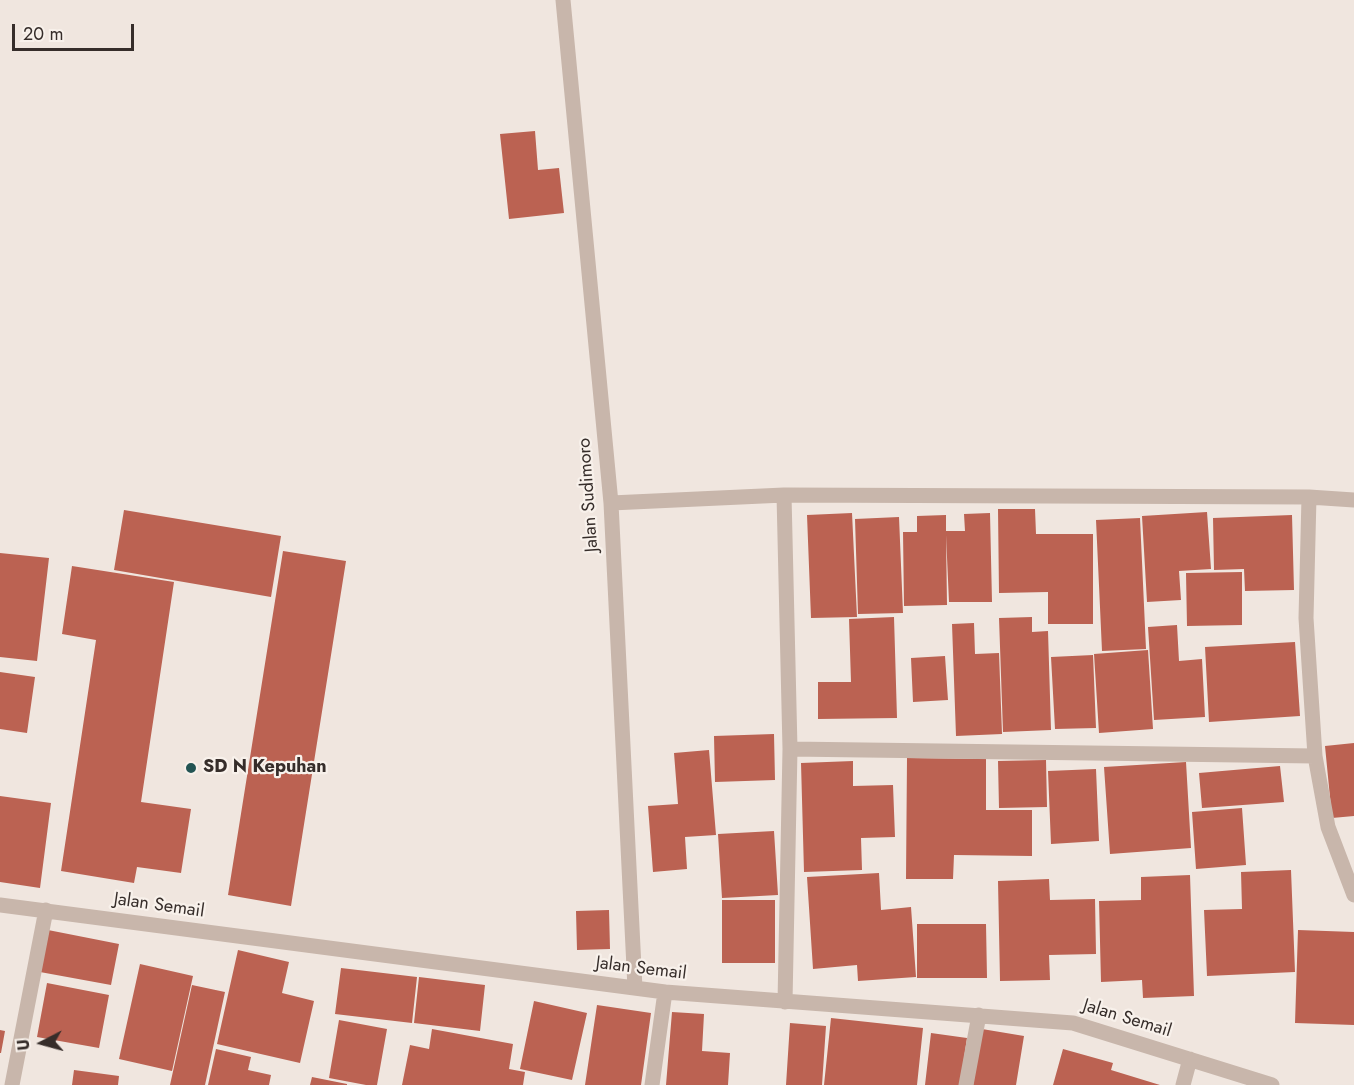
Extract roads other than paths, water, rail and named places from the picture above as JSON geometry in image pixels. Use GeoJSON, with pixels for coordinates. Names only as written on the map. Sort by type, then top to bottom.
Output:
{"type":"FeatureCollection","features":[{"type":"Feature","properties":{"kind":"street","name":"Jalan Sudimoro"},"geometry":{"type":"LineString","coordinates":[[563,0],[611,503],[634,988]]}},
{"type":"Feature","properties":{"kind":"street"},"geometry":{"type":"LineString","coordinates":[[611,503],[784,495],[1309,497],[1354,500]]}},
{"type":"Feature","properties":{"kind":"street"},"geometry":{"type":"LineString","coordinates":[[784,495],[790,749],[785,1002]]}},
{"type":"Feature","properties":{"kind":"street"},"geometry":{"type":"LineString","coordinates":[[1309,497],[1306,618],[1315,756],[1328,827],[1354,895]]}},
{"type":"Feature","properties":{"kind":"street"},"geometry":{"type":"LineString","coordinates":[[790,749],[1315,756]]}},
{"type":"Feature","properties":{"kind":"street","name":"Jalan Semail"},"geometry":{"type":"LineString","coordinates":[[0,905],[665,992],[1073,1023],[1272,1085]]}},
{"type":"Feature","properties":{"kind":"street"},"geometry":{"type":"LineString","coordinates":[[12,1085],[46,910]]}},
{"type":"Feature","properties":{"kind":"street"},"geometry":{"type":"LineString","coordinates":[[652,1085],[665,992]]}},
{"type":"Feature","properties":{"kind":"street"},"geometry":{"type":"LineString","coordinates":[[966,1085],[979,1015]]}},
{"type":"Feature","properties":{"kind":"street"},"geometry":{"type":"LineString","coordinates":[[1182,1085],[1190,1059]]}},
{"type":"Feature","properties":{"kind":"place","name":"SD N Kepuhan"},"geometry":{"type":"Point","coordinates":[191,768]}}]}
